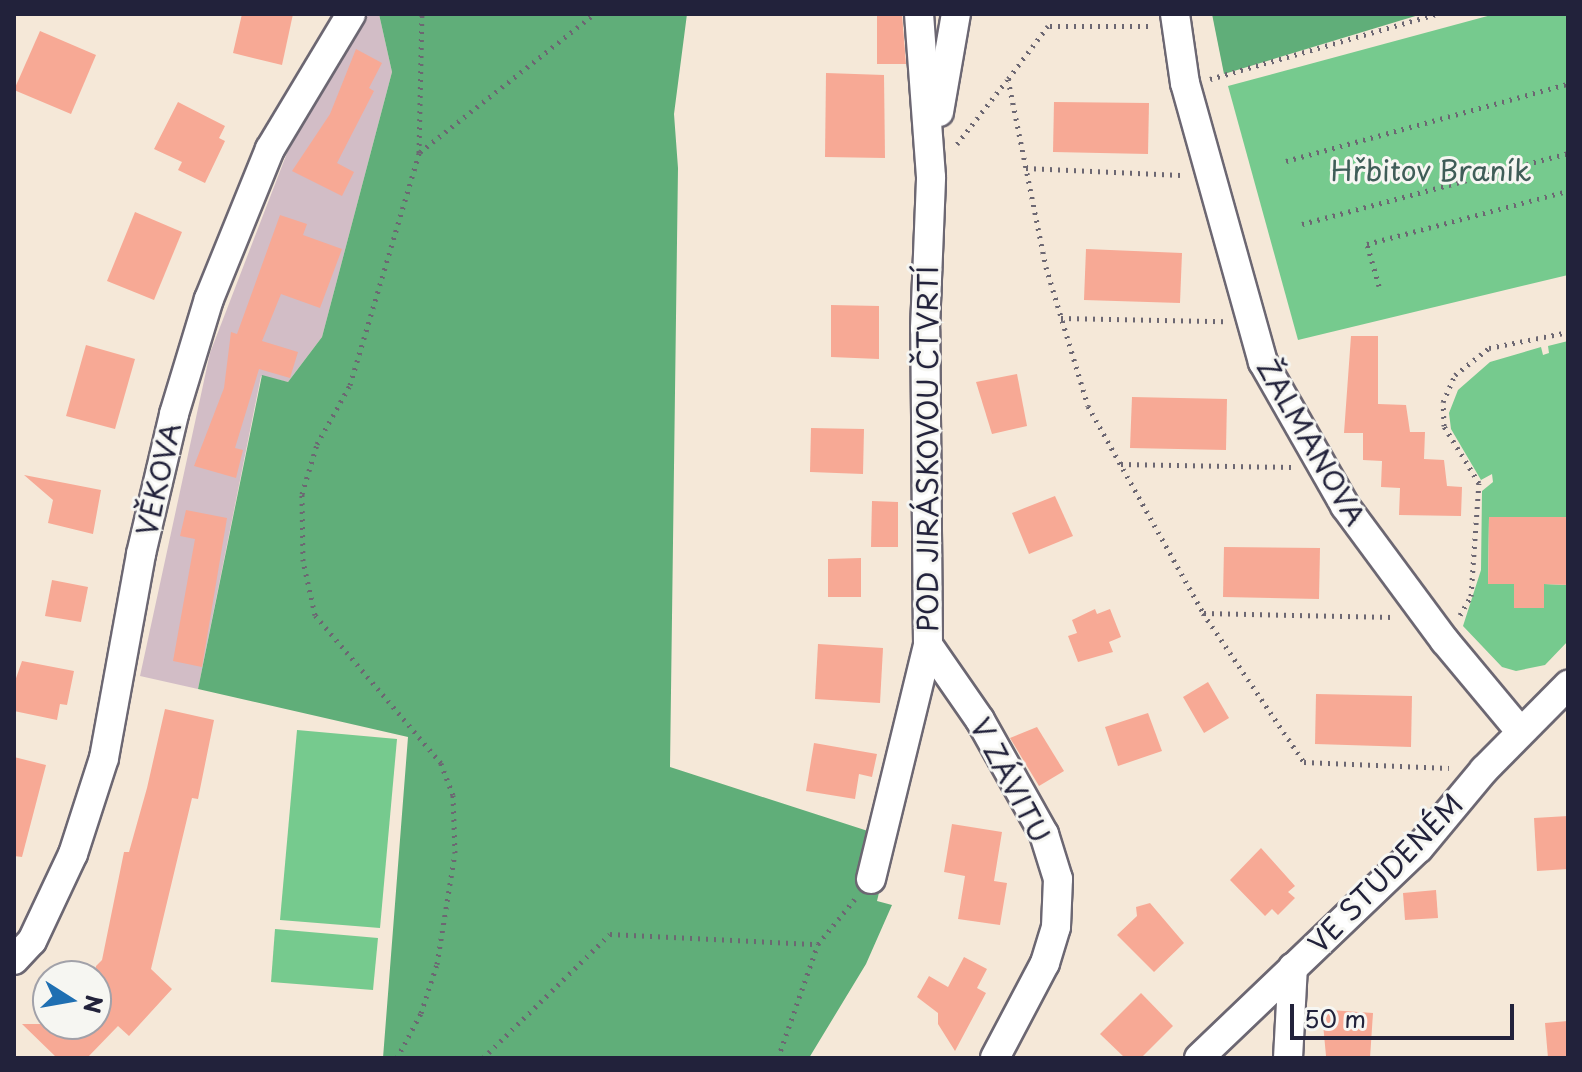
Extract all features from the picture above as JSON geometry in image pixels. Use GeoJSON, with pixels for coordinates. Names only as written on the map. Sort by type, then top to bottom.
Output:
{"type":"FeatureCollection","features":[{"type":"Feature","properties":{"kind":"street","name":"VĚKOVA"},"geometry":{"type":"LineString","coordinates":[[14,960],[32,941],[73,854],[104,758],[141,554],[174,414],[209,299],[270,149],[351,14]]}},
{"type":"Feature","properties":{"kind":"street","name":"POD JIRÁSKOVOU ČTVRTÍ"},"geometry":{"type":"LineString","coordinates":[[871,879],[928,645],[925,329],[931,177],[919,14]]}},
{"type":"Feature","properties":{"kind":"street"},"geometry":{"type":"LineString","coordinates":[[931,177],[956,14]]}},
{"type":"Feature","properties":{"kind":"street","name":"ŽALMANOVA"},"geometry":{"type":"LineString","coordinates":[[1176,20],[1185,83],[1263,362],[1323,467],[1428,618],[1520,731]]}},
{"type":"Feature","properties":{"kind":"street","name":"V ZÁVITU"},"geometry":{"type":"LineString","coordinates":[[928,645],[980,720],[1044,834],[1058,879],[1056,927],[1045,963],[995,1058]]}},
{"type":"Feature","properties":{"kind":"street","name":"VE STUDENÉM"},"geometry":{"type":"LineString","coordinates":[[1199,1058],[1419,848],[1484,770],[1568,685]]}},
{"type":"Feature","properties":{"kind":"street"},"geometry":{"type":"LineString","coordinates":[[1288,1058],[1293,967]]}},
{"type":"Feature","properties":{"kind":"path"},"geometry":{"type":"LineString","coordinates":[[397,1058],[421,1013],[437,964],[455,853],[453,795],[441,763],[315,615],[303,561],[302,494],[317,444],[350,385],[419,153],[422,14]]}},
{"type":"Feature","properties":{"kind":"path"},"geometry":{"type":"LineString","coordinates":[[419,153],[594,14]]}},
{"type":"Feature","properties":{"kind":"path"},"geometry":{"type":"LineString","coordinates":[[1225,76],[1437,14]]}},
{"type":"Feature","properties":{"kind":"path"},"geometry":{"type":"LineString","coordinates":[[931,177],[1048,26],[1176,20]]}},
{"type":"Feature","properties":{"kind":"path"},"geometry":{"type":"LineString","coordinates":[[1008,79],[1061,318],[1088,406],[1203,613],[1304,762],[1484,770]]}},
{"type":"Feature","properties":{"kind":"path"},"geometry":{"type":"LineString","coordinates":[[1286,161],[1568,84]]}},
{"type":"Feature","properties":{"kind":"path"},"geometry":{"type":"LineString","coordinates":[[1302,224],[1568,153]]}},
{"type":"Feature","properties":{"kind":"path"},"geometry":{"type":"LineString","coordinates":[[1026,168],[1211,177]]}},
{"type":"Feature","properties":{"kind":"path"},"geometry":{"type":"LineString","coordinates":[[1379,286],[1367,244],[1568,191]]}},
{"type":"Feature","properties":{"kind":"path"},"geometry":{"type":"LineString","coordinates":[[1061,318],[1251,321]]}},
{"type":"Feature","properties":{"kind":"path"},"geometry":{"type":"LineString","coordinates":[[1445,641],[1471,596],[1479,483],[1444,426],[1443,402],[1455,375],[1489,348],[1568,332]]}},
{"type":"Feature","properties":{"kind":"path"},"geometry":{"type":"LineString","coordinates":[[1120,464],[1323,467]]}},
{"type":"Feature","properties":{"kind":"path"},"geometry":{"type":"LineString","coordinates":[[1203,613],[1428,618]]}},
{"type":"Feature","properties":{"kind":"path"},"geometry":{"type":"LineString","coordinates":[[778,1058],[818,944],[871,879]]}},
{"type":"Feature","properties":{"kind":"path"},"geometry":{"type":"LineString","coordinates":[[483,1058],[610,934],[818,944]]}},
{"type":"Feature","properties":{"kind":"shaded area"},"geometry":{"type":"Polygon","coordinates":[[[364,14],[379,14],[392,72],[322,337],[288,382],[261,376],[198,689],[140,676],[210,353],[287,153],[364,14]]]}},
{"type":"Feature","properties":{"kind":"green space"},"geometry":{"type":"Polygon","coordinates":[[[379,14],[687,14],[674,114],[678,168],[670,767],[871,832],[882,880],[877,901],[892,905],[866,964],[809,1058],[383,1058],[408,737],[198,689],[262,375],[288,382],[322,337],[392,72],[379,14]]]}},
{"type":"Feature","properties":{"kind":"green space"},"geometry":{"type":"Polygon","coordinates":[[[1212,14],[1422,14],[1224,74],[1212,14]]]}},
{"type":"Feature","properties":{"kind":"green space","name":"Hřbitov Braník"},"geometry":{"type":"Polygon","coordinates":[[[1495,14],[1568,14],[1568,275],[1298,340],[1228,86],[1495,14]]]}},
{"type":"Feature","properties":{"kind":"green space"},"geometry":{"type":"Polygon","coordinates":[[[1568,341],[1568,517],[1489,517],[1488,583],[1514,584],[1544,608],[1544,584],[1568,585],[1568,641],[1545,665],[1516,671],[1502,667],[1463,626],[1481,570],[1482,491],[1493,482],[1492,474],[1481,480],[1451,429],[1449,413],[1458,390],[1490,362],[1541,347],[1543,355],[1549,353],[1548,346],[1568,341]]]}},
{"type":"Feature","properties":{"kind":"green space"},"geometry":{"type":"Polygon","coordinates":[[[297,730],[397,739],[380,928],[280,920],[297,730]]]}},
{"type":"Feature","properties":{"kind":"green space"},"geometry":{"type":"Polygon","coordinates":[[[275,929],[378,938],[373,990],[271,982],[275,929]]]}},
{"type":"Feature","properties":{"kind":"building"},"geometry":{"type":"Polygon","coordinates":[[[242,14],[293,14],[282,65],[233,53],[242,14]]]}},
{"type":"Feature","properties":{"kind":"building"},"geometry":{"type":"Polygon","coordinates":[[[877,14],[902,14],[906,64],[877,64],[877,14]]]}},
{"type":"Feature","properties":{"kind":"building"},"geometry":{"type":"Polygon","coordinates":[[[40,31],[96,55],[71,114],[14,90],[40,31]]]}},
{"type":"Feature","properties":{"kind":"building"},"geometry":{"type":"Polygon","coordinates":[[[356,49],[382,63],[369,88],[374,91],[337,163],[354,172],[342,196],[292,171],[330,114],[356,49]]]}},
{"type":"Feature","properties":{"kind":"building"},"geometry":{"type":"Polygon","coordinates":[[[826,73],[884,75],[885,158],[825,157],[826,73]]]}},
{"type":"Feature","properties":{"kind":"building"},"geometry":{"type":"Polygon","coordinates":[[[178,102],[225,126],[219,138],[225,141],[205,183],[178,170],[182,162],[154,149],[178,102]]]}},
{"type":"Feature","properties":{"kind":"building"},"geometry":{"type":"Polygon","coordinates":[[[1054,102],[1149,103],[1148,154],[1053,152],[1054,102]]]}},
{"type":"Feature","properties":{"kind":"building"},"geometry":{"type":"Polygon","coordinates":[[[135,212],[182,232],[154,300],[107,281],[135,212]]]}},
{"type":"Feature","properties":{"kind":"building"},"geometry":{"type":"Polygon","coordinates":[[[280,215],[307,224],[303,235],[342,249],[320,308],[281,294],[262,341],[298,352],[290,378],[259,369],[235,448],[243,450],[236,478],[194,466],[224,388],[231,332],[237,334],[280,215]]]}},
{"type":"Feature","properties":{"kind":"building"},"geometry":{"type":"Polygon","coordinates":[[[1086,249],[1182,253],[1180,303],[1084,300],[1086,249]]]}},
{"type":"Feature","properties":{"kind":"building"},"geometry":{"type":"Polygon","coordinates":[[[831,305],[879,306],[879,359],[831,357],[831,305]]]}},
{"type":"Feature","properties":{"kind":"building"},"geometry":{"type":"Polygon","coordinates":[[[1351,336],[1378,336],[1378,404],[1406,405],[1410,432],[1425,432],[1424,459],[1444,460],[1447,486],[1462,487],[1461,516],[1399,515],[1400,488],[1381,487],[1382,461],[1363,460],[1363,433],[1344,433],[1351,336]]]}},
{"type":"Feature","properties":{"kind":"building"},"geometry":{"type":"Polygon","coordinates":[[[86,345],[135,359],[115,429],[66,416],[86,345]]]}},
{"type":"Feature","properties":{"kind":"building"},"geometry":{"type":"Polygon","coordinates":[[[1017,374],[1027,426],[992,434],[976,382],[1017,374]]]}},
{"type":"Feature","properties":{"kind":"building"},"geometry":{"type":"Polygon","coordinates":[[[1132,397],[1227,399],[1226,450],[1130,448],[1132,397]]]}},
{"type":"Feature","properties":{"kind":"building"},"geometry":{"type":"Polygon","coordinates":[[[811,428],[864,429],[863,474],[810,472],[811,428]]]}},
{"type":"Feature","properties":{"kind":"building"},"geometry":{"type":"Polygon","coordinates":[[[24,475],[101,490],[93,534],[48,523],[53,500],[24,475]]]}},
{"type":"Feature","properties":{"kind":"building"},"geometry":{"type":"Polygon","coordinates":[[[1055,496],[1073,536],[1029,554],[1012,513],[1055,496]]]}},
{"type":"Feature","properties":{"kind":"building"},"geometry":{"type":"Polygon","coordinates":[[[872,501],[898,502],[898,547],[871,547],[872,501]]]}},
{"type":"Feature","properties":{"kind":"building"},"geometry":{"type":"Polygon","coordinates":[[[186,510],[227,518],[202,667],[173,661],[195,539],[180,536],[186,510]]]}},
{"type":"Feature","properties":{"kind":"building"},"geometry":{"type":"Polygon","coordinates":[[[1489,517],[1568,517],[1568,585],[1544,584],[1544,608],[1514,608],[1514,584],[1488,584],[1489,517]]]}},
{"type":"Feature","properties":{"kind":"building"},"geometry":{"type":"Polygon","coordinates":[[[1224,547],[1320,548],[1319,599],[1223,597],[1224,547]]]}},
{"type":"Feature","properties":{"kind":"building"},"geometry":{"type":"Polygon","coordinates":[[[861,558],[861,597],[828,597],[828,559],[861,558]]]}},
{"type":"Feature","properties":{"kind":"building"},"geometry":{"type":"Polygon","coordinates":[[[52,580],[88,587],[81,622],[45,616],[52,580]]]}},
{"type":"Feature","properties":{"kind":"building"},"geometry":{"type":"Polygon","coordinates":[[[1095,609],[1097,614],[1110,609],[1121,637],[1109,642],[1113,652],[1078,662],[1068,636],[1077,633],[1072,620],[1095,609]]]}},
{"type":"Feature","properties":{"kind":"building"},"geometry":{"type":"Polygon","coordinates":[[[818,644],[883,648],[880,703],[815,699],[818,644]]]}},
{"type":"Feature","properties":{"kind":"building"},"geometry":{"type":"Polygon","coordinates":[[[22,661],[74,671],[67,705],[60,704],[57,720],[14,711],[14,684],[22,661]]]}},
{"type":"Feature","properties":{"kind":"building"},"geometry":{"type":"Polygon","coordinates":[[[1208,682],[1229,718],[1204,733],[1183,697],[1208,682]]]}},
{"type":"Feature","properties":{"kind":"building"},"geometry":{"type":"Polygon","coordinates":[[[1316,694],[1412,696],[1411,747],[1315,744],[1316,694]]]}},
{"type":"Feature","properties":{"kind":"building"},"geometry":{"type":"Polygon","coordinates":[[[165,709],[214,720],[198,799],[192,798],[151,969],[172,989],[129,1036],[118,1026],[112,1032],[112,960],[102,960],[124,852],[129,852],[165,709]]]}},
{"type":"Feature","properties":{"kind":"building"},"geometry":{"type":"Polygon","coordinates":[[[1148,713],[1162,751],[1118,766],[1105,727],[1148,713]]]}},
{"type":"Feature","properties":{"kind":"building"},"geometry":{"type":"Polygon","coordinates":[[[1037,727],[1064,771],[1039,786],[1010,738],[1037,727]]]}},
{"type":"Feature","properties":{"kind":"building"},"geometry":{"type":"Polygon","coordinates":[[[814,743],[877,754],[872,777],[859,774],[855,799],[806,791],[814,743]]]}},
{"type":"Feature","properties":{"kind":"building"},"geometry":{"type":"Polygon","coordinates":[[[14,757],[46,765],[22,857],[14,856],[14,757]]]}},
{"type":"Feature","properties":{"kind":"building"},"geometry":{"type":"Polygon","coordinates":[[[1568,816],[1568,869],[1537,871],[1534,818],[1568,816]]]}},
{"type":"Feature","properties":{"kind":"building"},"geometry":{"type":"Polygon","coordinates":[[[952,824],[1002,832],[994,881],[1007,883],[1000,925],[958,919],[965,876],[944,872],[952,824]]]}},
{"type":"Feature","properties":{"kind":"building"},"geometry":{"type":"Polygon","coordinates":[[[1261,848],[1295,886],[1288,892],[1295,898],[1278,915],[1272,909],[1265,916],[1230,880],[1261,848]]]}},
{"type":"Feature","properties":{"kind":"building"},"geometry":{"type":"Polygon","coordinates":[[[1436,890],[1438,918],[1405,920],[1403,893],[1436,890]]]}},
{"type":"Feature","properties":{"kind":"building"},"geometry":{"type":"Polygon","coordinates":[[[1150,903],[1184,943],[1154,972],[1117,935],[1137,916],[1136,907],[1150,903]]]}},
{"type":"Feature","properties":{"kind":"building"},"geometry":{"type":"Polygon","coordinates":[[[964,957],[987,969],[977,988],[986,993],[955,1051],[938,1024],[938,1013],[917,997],[929,976],[948,987],[964,957]]]}},
{"type":"Feature","properties":{"kind":"building"},"geometry":{"type":"Polygon","coordinates":[[[1141,993],[1173,1026],[1141,1058],[1125,1058],[1100,1034],[1141,993]]]}},
{"type":"Feature","properties":{"kind":"building"},"geometry":{"type":"Polygon","coordinates":[[[1330,1010],[1373,1013],[1370,1058],[1326,1056],[1323,1024],[1330,1010]]]}},
{"type":"Feature","properties":{"kind":"building"},"geometry":{"type":"Polygon","coordinates":[[[1568,1021],[1568,1058],[1548,1058],[1545,1023],[1568,1021]]]}},
{"type":"Feature","properties":{"kind":"building"},"geometry":{"type":"Polygon","coordinates":[[[22,1024],[32,1024],[32,1034],[22,1024]]]}},
{"type":"Feature","properties":{"kind":"building"},"geometry":{"type":"Polygon","coordinates":[[[38,1040],[104,1040],[87,1058],[57,1058],[38,1040]]]}}]}
